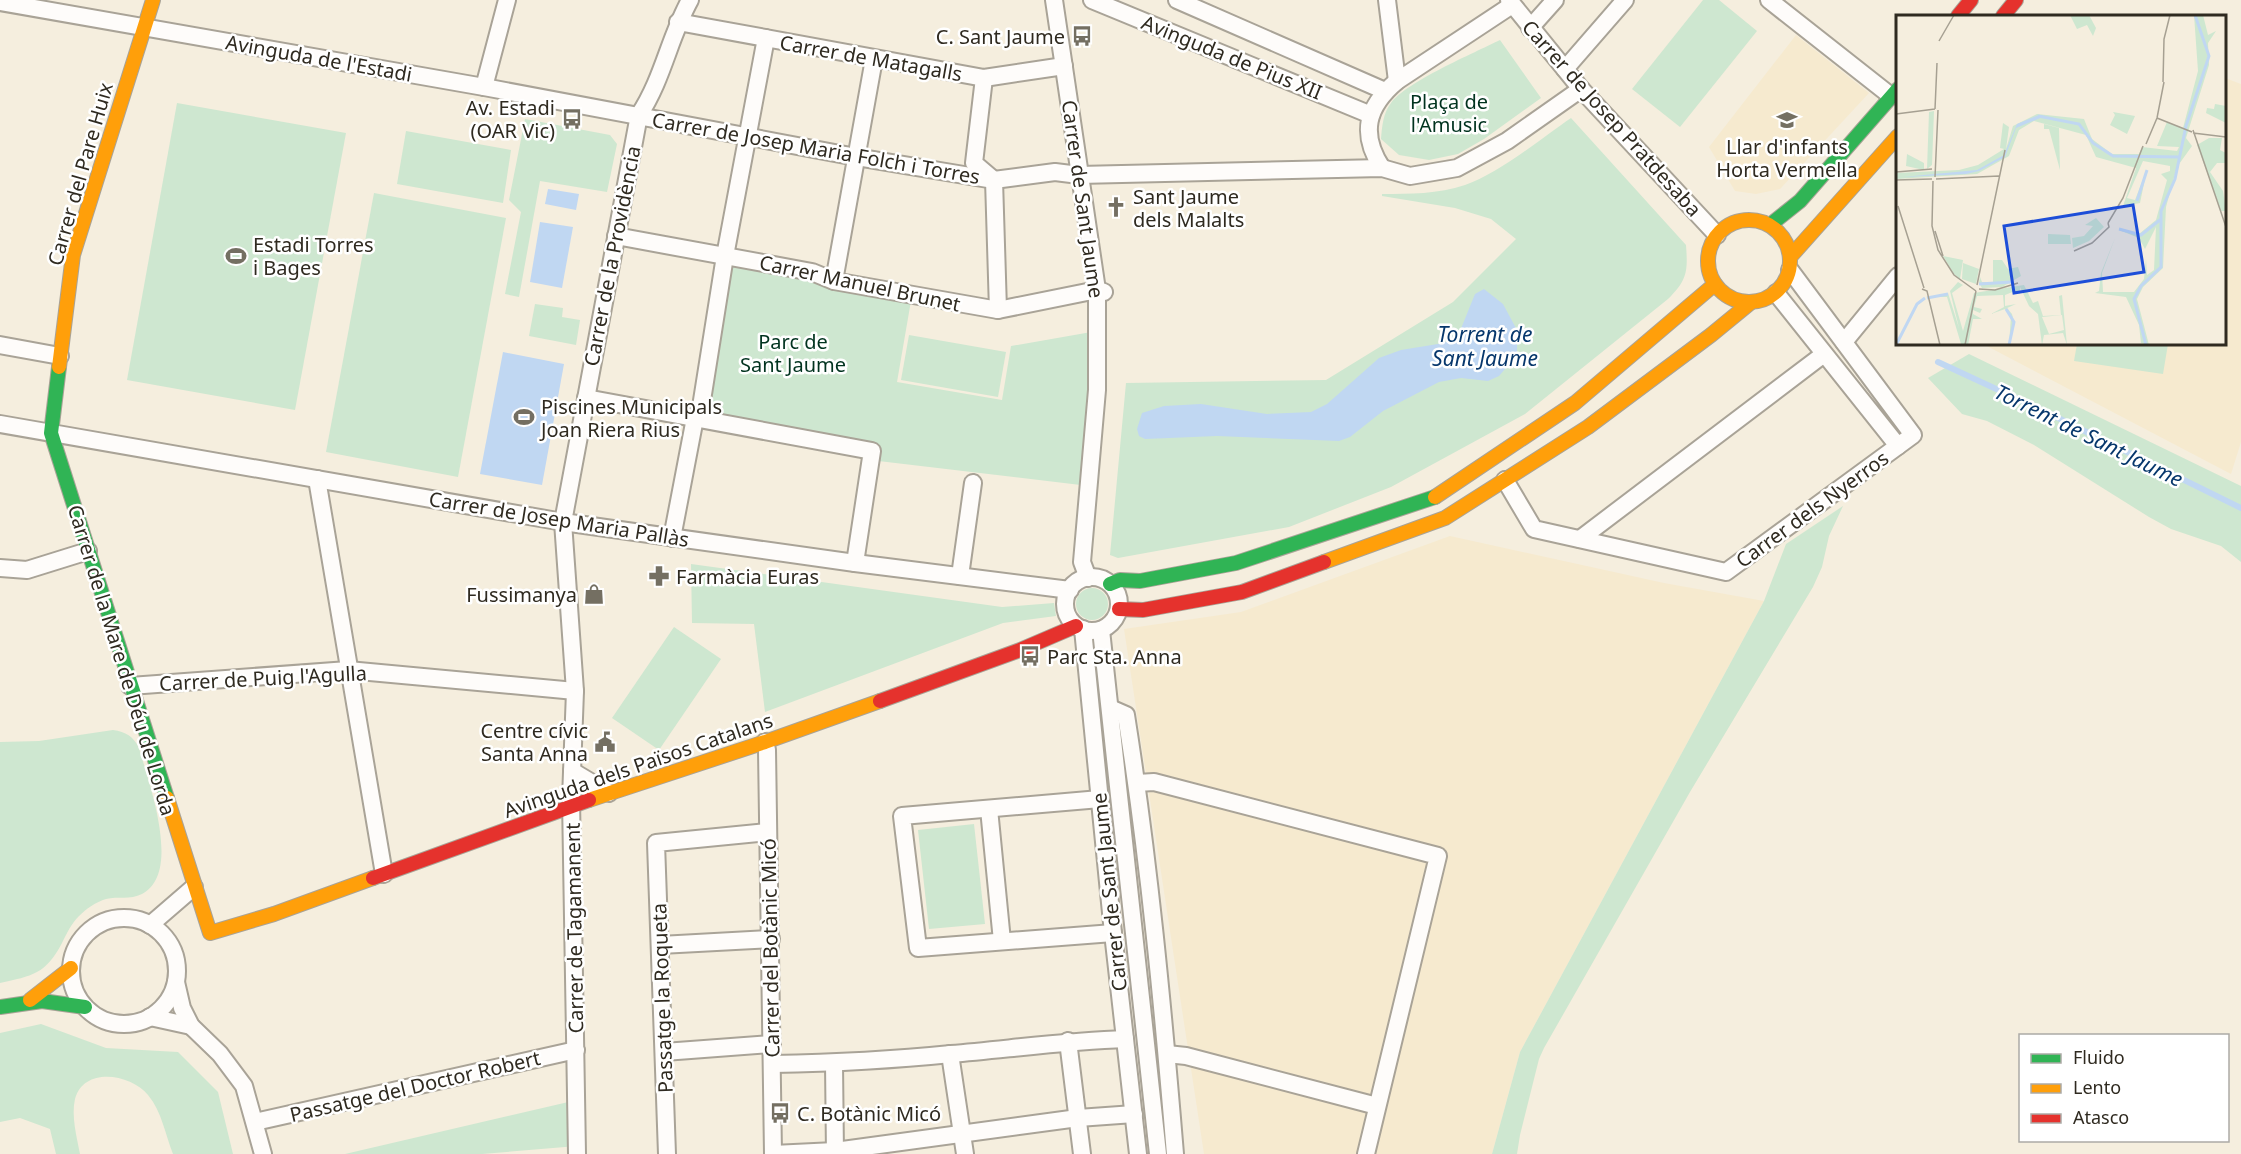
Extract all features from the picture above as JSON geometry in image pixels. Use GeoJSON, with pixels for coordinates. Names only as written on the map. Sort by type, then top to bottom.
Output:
{"type":"FeatureCollection","features":[{"type":"Feature","properties":{"kind":"street","name":"Carrer del Pare Huix"},"geometry":{"type":"LineString","coordinates":[[51,433],[73,255],[153,0]]}},
{"type":"Feature","properties":{"kind":"street"},"geometry":{"type":"LineString","coordinates":[[484,87],[507,0]]}},
{"type":"Feature","properties":{"kind":"street","name":"Carrer de la Providència"},"geometry":{"type":"LineString","coordinates":[[562,522],[639,115],[652,94],[678,22],[690,0]]}},
{"type":"Feature","properties":{"kind":"street","name":"Carrer de Sant Jaume"},"geometry":{"type":"LineString","coordinates":[[1054,0],[1079,175],[1101,291],[1097,390],[1082,562],[1088,578]]}},
{"type":"Feature","properties":{"kind":"street","name":"Avinguda de Pius XII"},"geometry":{"type":"LineString","coordinates":[[1092,0],[1371,115]]}},
{"type":"Feature","properties":{"kind":"street","name":"Avinguda de Pius XII"},"geometry":{"type":"LineString","coordinates":[[1177,0],[1391,86]]}},
{"type":"Feature","properties":{"kind":"street"},"geometry":{"type":"LineString","coordinates":[[1387,0],[1391,86]]}},
{"type":"Feature","properties":{"kind":"street"},"geometry":{"type":"LineString","coordinates":[[1530,28],[1555,0]]}},
{"type":"Feature","properties":{"kind":"street"},"geometry":{"type":"LineString","coordinates":[[1565,69],[1625,0]]}},
{"type":"Feature","properties":{"kind":"street"},"geometry":{"type":"LineString","coordinates":[[1769,0],[1894,93],[1800,201],[1770,225]]}},
{"type":"Feature","properties":{"kind":"street"},"geometry":{"type":"LineString","coordinates":[[1959,15],[1971,0]]}},
{"type":"Feature","properties":{"kind":"street"},"geometry":{"type":"LineString","coordinates":[[2004,15],[2016,0]]}},
{"type":"Feature","properties":{"kind":"street","name":"Avinguda de l'Estadi"},"geometry":{"type":"LineString","coordinates":[[0,2],[31,4],[144,28],[639,115]]}},
{"type":"Feature","properties":{"kind":"street"},"geometry":{"type":"LineString","coordinates":[[1510,2],[1391,86],[1371,115],[1368,136],[1372,153],[1382,168],[1410,176],[1456,168],[1507,141],[1581,88]]}},
{"type":"Feature","properties":{"kind":"street","name":"Carrer de Josep Pratdesaba"},"geometry":{"type":"LineString","coordinates":[[1510,2],[1581,88],[1716,235]]}},
{"type":"Feature","properties":{"kind":"street","name":"Carrer de Matagalls"},"geometry":{"type":"LineString","coordinates":[[678,22],[984,78],[1064,66]]}},
{"type":"Feature","properties":{"kind":"street"},"geometry":{"type":"LineString","coordinates":[[672,538],[695,418],[700,413],[725,256],[766,38]]}},
{"type":"Feature","properties":{"kind":"street"},"geometry":{"type":"LineString","coordinates":[[834,281],[874,59]]}},
{"type":"Feature","properties":{"kind":"street"},"geometry":{"type":"LineString","coordinates":[[984,78],[974,164],[994,180],[998,310]]}},
{"type":"Feature","properties":{"kind":"street","name":"Carrer de Josep Maria Folch i Torres"},"geometry":{"type":"LineString","coordinates":[[639,115],[856,157],[994,180],[1055,172],[1079,175],[1382,168]]}},
{"type":"Feature","properties":{"kind":"street"},"geometry":{"type":"LineString","coordinates":[[1776,293],[1898,446],[1913,435],[1844,342],[1791,263],[1784,238],[1770,225],[1761,221],[1742,220],[1732,223],[1716,235],[1710,246],[1708,260],[1709,272],[1715,284],[1730,298],[1750,303],[1764,300],[1776,293],[1785,282],[1791,263],[1896,138]]}},
{"type":"Feature","properties":{"kind":"street","name":"Carrer Manuel Brunet"},"geometry":{"type":"LineString","coordinates":[[616,236],[812,272],[834,281],[998,310],[1101,291]]}},
{"type":"Feature","properties":{"kind":"street"},"geometry":{"type":"LineString","coordinates":[[1844,342],[1896,278]]}},
{"type":"Feature","properties":{"kind":"street"},"geometry":{"type":"LineString","coordinates":[[1110,584],[1120,580],[1140,581],[1236,563],[1435,497],[1575,404],[1715,284]]}},
{"type":"Feature","properties":{"kind":"street"},"geometry":{"type":"LineString","coordinates":[[1119,609],[1143,610],[1242,592],[1445,518],[1588,427],[1750,303]]}},
{"type":"Feature","properties":{"kind":"street"},"geometry":{"type":"LineString","coordinates":[[0,345],[60,356]]}},
{"type":"Feature","properties":{"kind":"street"},"geometry":{"type":"LineString","coordinates":[[1505,480],[1534,529],[1580,539],[1824,354]]}},
{"type":"Feature","properties":{"kind":"street"},"geometry":{"type":"LineString","coordinates":[[586,398],[872,451],[855,563]]}},
{"type":"Feature","properties":{"kind":"street","name":"Carrer de Josep Maria Pallàs"},"geometry":{"type":"LineString","coordinates":[[0,424],[562,522],[1070,590]]}},
{"type":"Feature","properties":{"kind":"street","name":"Carrer de la Mare de Déu de Lorda"},"geometry":{"type":"LineString","coordinates":[[51,433],[210,933]]}},
{"type":"Feature","properties":{"kind":"street","name":"Carrer dels Nyerros"},"geometry":{"type":"LineString","coordinates":[[1580,539],[1726,572],[1898,446]]}},
{"type":"Feature","properties":{"kind":"street"},"geometry":{"type":"LineString","coordinates":[[317,479],[384,874]]}},
{"type":"Feature","properties":{"kind":"street"},"geometry":{"type":"LineString","coordinates":[[960,576],[973,483]]}},
{"type":"Feature","properties":{"kind":"street","name":"Carrer de Tagamanent"},"geometry":{"type":"LineString","coordinates":[[562,522],[575,691],[571,809],[578,1154]]}},
{"type":"Feature","properties":{"kind":"street"},"geometry":{"type":"LineString","coordinates":[[0,568],[27,570],[88,551]]}},
{"type":"Feature","properties":{"kind":"street"},"geometry":{"type":"LineString","coordinates":[[1088,578],[1100,579],[1110,584],[1118,596],[1119,609],[1115,619],[1101,630],[1079,627],[1066,609],[1070,590],[1077,582],[1088,578]]}},
{"type":"Feature","properties":{"kind":"street","name":"Carrer de Sant Jaume"},"geometry":{"type":"LineString","coordinates":[[1079,627],[1138,1154]]}},
{"type":"Feature","properties":{"kind":"street","name":"Avinguda dels Països Catalans"},"geometry":{"type":"LineString","coordinates":[[210,933],[274,914],[571,809],[609,793],[765,742],[1079,627]]}},
{"type":"Feature","properties":{"kind":"street","name":"Carrer de Sant Jaume"},"geometry":{"type":"LineString","coordinates":[[1101,630],[1158,1154]]}},
{"type":"Feature","properties":{"kind":"street","name":"Carrer de Puig l'Agulla"},"geometry":{"type":"LineString","coordinates":[[130,686],[348,670],[575,691]]}},
{"type":"Feature","properties":{"kind":"street","name":"Carrer de Sant Jaume"},"geometry":{"type":"LineString","coordinates":[[1110,708],[1126,715],[1137,783],[1167,1054],[1175,1154]]}},
{"type":"Feature","properties":{"kind":"street","name":"Carrer del Botànic Micó"},"geometry":{"type":"LineString","coordinates":[[765,742],[771,939],[773,1154]]}},
{"type":"Feature","properties":{"kind":"street"},"geometry":{"type":"LineString","coordinates":[[572,771],[609,793]]}},
{"type":"Feature","properties":{"kind":"street"},"geometry":{"type":"LineString","coordinates":[[1137,783],[1154,782],[1438,856],[1366,1154]]}},
{"type":"Feature","properties":{"kind":"street"},"geometry":{"type":"LineString","coordinates":[[1100,799],[902,816],[918,948],[1113,933]]}},
{"type":"Feature","properties":{"kind":"street"},"geometry":{"type":"LineString","coordinates":[[989,809],[1002,940]]}},
{"type":"Feature","properties":{"kind":"street","name":"Passatge la Roqueta"},"geometry":{"type":"LineString","coordinates":[[667,1154],[656,843],[768,832]]}},
{"type":"Feature","properties":{"kind":"street"},"geometry":{"type":"LineString","coordinates":[[150,925],[194,887]]}},
{"type":"Feature","properties":{"kind":"street"},"geometry":{"type":"LineString","coordinates":[[85,1007],[72,982],[71,968],[75,951],[85,936],[99,925],[116,919],[133,919],[161,932],[175,955],[176,982],[191,1026],[220,1054],[244,1086],[263,1154]]}},
{"type":"Feature","properties":{"kind":"street"},"geometry":{"type":"LineString","coordinates":[[660,945],[771,939]]}},
{"type":"Feature","properties":{"kind":"street"},"geometry":{"type":"LineString","coordinates":[[30,1000],[71,968]]}},
{"type":"Feature","properties":{"kind":"street"},"geometry":{"type":"LineString","coordinates":[[0,1007],[30,1000],[55,999],[85,1007],[107,1021],[121,1024],[136,1023],[150,1017],[167,1002],[176,982]]}},
{"type":"Feature","properties":{"kind":"street"},"geometry":{"type":"LineString","coordinates":[[150,1017],[191,1026]]}},
{"type":"Feature","properties":{"kind":"street"},"geometry":{"type":"LineString","coordinates":[[773,1064],[834,1063],[950,1054],[1068,1041],[1125,1039]]}},
{"type":"Feature","properties":{"kind":"street"},"geometry":{"type":"LineString","coordinates":[[1068,1041],[1082,1154]]}},
{"type":"Feature","properties":{"kind":"street"},"geometry":{"type":"LineString","coordinates":[[664,1052],[772,1044]]}},
{"type":"Feature","properties":{"kind":"street","name":"Passatge del Doctor Robert"},"geometry":{"type":"LineString","coordinates":[[255,1122],[576,1050]]}},
{"type":"Feature","properties":{"kind":"street"},"geometry":{"type":"LineString","coordinates":[[950,1054],[965,1154]]}},
{"type":"Feature","properties":{"kind":"street"},"geometry":{"type":"LineString","coordinates":[[1167,1054],[1186,1056],[1377,1106]]}},
{"type":"Feature","properties":{"kind":"street"},"geometry":{"type":"LineString","coordinates":[[834,1063],[835,1153]]}},
{"type":"Feature","properties":{"kind":"street"},"geometry":{"type":"LineString","coordinates":[[773,1154],[835,1153],[963,1132],[1078,1118],[1134,1114]]}},
{"type":"Feature","properties":{"kind":"shaded area","name":"Llar d'infants Horta Vermella"},"geometry":{"type":"Polygon","coordinates":[[[1796,35],[1869,93],[1780,189],[1756,194],[1735,191],[1709,147],[1796,35]]]}},
{"type":"Feature","properties":{"kind":"shaded area"},"geometry":{"type":"Polygon","coordinates":[[[2226,78],[2241,84],[2241,442],[2231,474],[1985,345],[2226,345],[2226,78]]]}},
{"type":"Feature","properties":{"kind":"shaded area"},"geometry":{"type":"Polygon","coordinates":[[[1450,536],[1664,583],[1764,601],[1520,1052],[1492,1154],[1204,1154],[1124,629],[1241,612],[1450,536]]]}},
{"type":"Feature","properties":{"kind":"green space"},"geometry":{"type":"Polygon","coordinates":[[[1703,0],[1719,0],[1757,31],[1680,127],[1632,89],[1703,0]]]}},
{"type":"Feature","properties":{"kind":"green space","name":"Plaça de l'Amusic"},"geometry":{"type":"Polygon","coordinates":[[[1500,40],[1541,98],[1484,139],[1458,154],[1429,160],[1399,155],[1381,139],[1386,111],[1399,95],[1441,68],[1500,40]]]}},
{"type":"Feature","properties":{"kind":"green space","name":"Estadi Torres i Bages"},"geometry":{"type":"Polygon","coordinates":[[[177,103],[346,133],[295,410],[127,380],[177,103]]]}},
{"type":"Feature","properties":{"kind":"green space"},"geometry":{"type":"Polygon","coordinates":[[[1571,118],[1686,245],[1687,262],[1683,281],[1668,299],[1525,414],[1391,487],[1289,527],[1118,558],[1110,555],[1126,383],[1326,380],[1453,302],[1516,239],[1491,219],[1455,208],[1382,196],[1382,194],[1434,192],[1478,180],[1571,118]]]}},
{"type":"Feature","properties":{"kind":"green space"},"geometry":{"type":"Polygon","coordinates":[[[525,119],[610,135],[617,144],[607,192],[540,181],[519,297],[505,294],[521,212],[509,200],[525,119]]]}},
{"type":"Feature","properties":{"kind":"green space"},"geometry":{"type":"Polygon","coordinates":[[[406,131],[511,150],[503,203],[397,184],[406,131]]]}},
{"type":"Feature","properties":{"kind":"green space"},"geometry":{"type":"Polygon","coordinates":[[[374,193],[506,218],[458,477],[326,452],[374,193]]]}},
{"type":"Feature","properties":{"kind":"green space","name":"Parc de Sant Jaume"},"geometry":{"type":"Polygon","coordinates":[[[725,256],[912,295],[897,382],[1002,400],[1011,346],[1097,331],[1089,486],[870,460],[872,452],[700,413],[725,256]]]}},
{"type":"Feature","properties":{"kind":"green space"},"geometry":{"type":"Polygon","coordinates":[[[535,304],[563,308],[562,317],[580,320],[576,345],[529,336],[535,304]]]}},
{"type":"Feature","properties":{"kind":"green space"},"geometry":{"type":"Polygon","coordinates":[[[909,335],[1006,352],[998,397],[901,380],[909,335]]]}},
{"type":"Feature","properties":{"kind":"green space"},"geometry":{"type":"Polygon","coordinates":[[[2077,345],[2168,345],[2163,374],[2074,361],[2077,345]]]}},
{"type":"Feature","properties":{"kind":"green space"},"geometry":{"type":"Polygon","coordinates":[[[1969,354],[2241,486],[2241,562],[2221,546],[2171,529],[2149,517],[2034,445],[1987,421],[1962,414],[1928,378],[1969,354]]]}},
{"type":"Feature","properties":{"kind":"green space"},"geometry":{"type":"Polygon","coordinates":[[[1843,506],[1829,536],[1822,567],[1813,587],[1690,792],[1544,1048],[1539,1059],[1517,1154],[1492,1154],[1520,1052],[1764,601],[1786,544],[1843,506]]]}},
{"type":"Feature","properties":{"kind":"green space"},"geometry":{"type":"Polygon","coordinates":[[[691,564],[1002,607],[1054,603],[1056,616],[1003,623],[765,712],[754,624],[692,623],[691,564]]]}},
{"type":"Feature","properties":{"kind":"green space"},"geometry":{"type":"Polygon","coordinates":[[[1092,588],[1103,593],[1108,604],[1103,615],[1092,620],[1081,615],[1076,604],[1081,593],[1092,588]]]}},
{"type":"Feature","properties":{"kind":"green space"},"geometry":{"type":"Polygon","coordinates":[[[674,627],[721,659],[659,750],[612,718],[674,627]]]}},
{"type":"Feature","properties":{"kind":"green space"},"geometry":{"type":"Polygon","coordinates":[[[113,730],[129,735],[137,744],[155,803],[161,847],[160,867],[154,883],[138,896],[106,899],[91,906],[74,922],[56,953],[44,967],[21,978],[0,983],[0,742],[39,741],[113,730]]]}},
{"type":"Feature","properties":{"kind":"green space"},"geometry":{"type":"Polygon","coordinates":[[[974,824],[985,924],[929,929],[918,830],[974,824]]]}},
{"type":"Feature","properties":{"kind":"green space"},"geometry":{"type":"Polygon","coordinates":[[[41,1024],[106,1048],[178,1052],[218,1092],[233,1154],[173,1154],[153,1102],[140,1088],[120,1078],[98,1078],[80,1088],[75,1099],[74,1120],[80,1154],[56,1154],[50,1129],[20,1118],[0,1122],[0,1033],[41,1024]]]}},
{"type":"Feature","properties":{"kind":"green space"},"geometry":{"type":"Polygon","coordinates":[[[577,1100],[577,1146],[482,1154],[345,1154],[577,1100]]]}},
{"type":"Feature","properties":{"kind":"water"},"geometry":{"type":"Polygon","coordinates":[[[548,189],[579,194],[576,210],[545,204],[548,189]]]}},
{"type":"Feature","properties":{"kind":"water"},"geometry":{"type":"Polygon","coordinates":[[[540,222],[573,227],[562,288],[530,282],[540,222]]]}},
{"type":"Feature","properties":{"kind":"water","name":"Torrent de Sant Jaume"},"geometry":{"type":"Polygon","coordinates":[[[1484,289],[1503,304],[1517,330],[1517,355],[1499,376],[1488,381],[1461,378],[1439,382],[1383,411],[1350,437],[1339,441],[1217,436],[1145,439],[1139,436],[1137,429],[1142,413],[1164,406],[1201,404],[1267,414],[1311,412],[1327,404],[1379,358],[1401,350],[1444,343],[1460,331],[1475,294],[1484,289]]]}},
{"type":"Feature","properties":{"kind":"water","name":"Piscines Municipals Joan Riera Rius"},"geometry":{"type":"Polygon","coordinates":[[[503,352],[564,364],[542,485],[480,474],[503,352]]]}},
{"type":"Feature","properties":{"kind":"waterway","name":"Torrent de Sant Jaume"},"geometry":{"type":"LineString","coordinates":[[1938,362],[2046,412],[2241,508]]}},
{"type":"Feature","properties":{"kind":"traffic: fast"},"geometry":{"type":"LineString","coordinates":[[1770,225],[1800,201],[1896,91]]}},
{"type":"Feature","properties":{"kind":"traffic: fast"},"geometry":{"type":"LineString","coordinates":[[59,367],[51,433],[167,798]]}},
{"type":"Feature","properties":{"kind":"traffic: fast"},"geometry":{"type":"LineString","coordinates":[[1110,584],[1120,580],[1140,581],[1236,563],[1435,497]]}},
{"type":"Feature","properties":{"kind":"traffic: fast"},"geometry":{"type":"LineString","coordinates":[[0,1007],[42,1001],[85,1007]]}},
{"type":"Feature","properties":{"kind":"traffic: slow"},"geometry":{"type":"LineString","coordinates":[[59,367],[73,255],[153,0]]}},
{"type":"Feature","properties":{"kind":"traffic: slow"},"geometry":{"type":"LineString","coordinates":[[1791,256],[1896,138]]}},
{"type":"Feature","properties":{"kind":"traffic: slow"},"geometry":{"type":"LineString","coordinates":[[1741,220],[1757,220],[1772,227],[1783,238],[1790,253],[1790,261],[1787,277],[1778,290],[1757,302],[1741,302],[1726,295],[1715,284],[1708,269],[1708,253],[1715,238],[1726,227],[1741,220]]}},
{"type":"Feature","properties":{"kind":"traffic: slow"},"geometry":{"type":"LineString","coordinates":[[1435,497],[1575,403],[1715,284]]}},
{"type":"Feature","properties":{"kind":"traffic: slow"},"geometry":{"type":"LineString","coordinates":[[1324,562],[1445,518],[1588,427],[1750,303]]}},
{"type":"Feature","properties":{"kind":"traffic: slow"},"geometry":{"type":"LineString","coordinates":[[589,800],[880,701]]}},
{"type":"Feature","properties":{"kind":"traffic: slow"},"geometry":{"type":"LineString","coordinates":[[167,798],[210,933],[274,914],[373,878]]}},
{"type":"Feature","properties":{"kind":"traffic: slow"},"geometry":{"type":"LineString","coordinates":[[30,1000],[71,968]]}},
{"type":"Feature","properties":{"kind":"traffic: jam"},"geometry":{"type":"LineString","coordinates":[[1959,15],[1971,0]]}},
{"type":"Feature","properties":{"kind":"traffic: jam"},"geometry":{"type":"LineString","coordinates":[[2004,15],[2016,0]]}},
{"type":"Feature","properties":{"kind":"traffic: jam"},"geometry":{"type":"LineString","coordinates":[[1119,609],[1143,610],[1242,592],[1324,562]]}},
{"type":"Feature","properties":{"kind":"traffic: jam"},"geometry":{"type":"LineString","coordinates":[[880,701],[1020,650],[1076,626]]}},
{"type":"Feature","properties":{"kind":"traffic: jam"},"geometry":{"type":"LineString","coordinates":[[373,878],[589,800]]}},
{"type":"Feature","properties":{"kind":"place","name":"C. Sant Jaume"},"geometry":{"type":"Point","coordinates":[1082,36]}},
{"type":"Feature","properties":{"kind":"place","name":"Av. Estadi (OAR Vic)"},"geometry":{"type":"Point","coordinates":[572,119]}},
{"type":"Feature","properties":{"kind":"place","name":"Llar d'infants Horta Vermella"},"geometry":{"type":"Point","coordinates":[1787,120]}},
{"type":"Feature","properties":{"kind":"place","name":"Sant Jaume dels Malalts"},"geometry":{"type":"Point","coordinates":[1116,207]}},
{"type":"Feature","properties":{"kind":"place","name":"Estadi Torres i Bages"},"geometry":{"type":"Point","coordinates":[236,256]}},
{"type":"Feature","properties":{"kind":"place","name":"Piscines Municipals Joan Riera Rius"},"geometry":{"type":"Point","coordinates":[524,417]}},
{"type":"Feature","properties":{"kind":"place","name":"Farmàcia Euras"},"geometry":{"type":"Point","coordinates":[659,576]}},
{"type":"Feature","properties":{"kind":"place","name":"Fussimanya"},"geometry":{"type":"Point","coordinates":[594,594]}},
{"type":"Feature","properties":{"kind":"place","name":"Parc Sta. Anna"},"geometry":{"type":"Point","coordinates":[1030,656]}},
{"type":"Feature","properties":{"kind":"place","name":"Centre cívic Santa Anna"},"geometry":{"type":"Point","coordinates":[605,742]}},
{"type":"Feature","properties":{"kind":"place","name":"C. Botànic Micó"},"geometry":{"type":"Point","coordinates":[780,1113]}}]}
